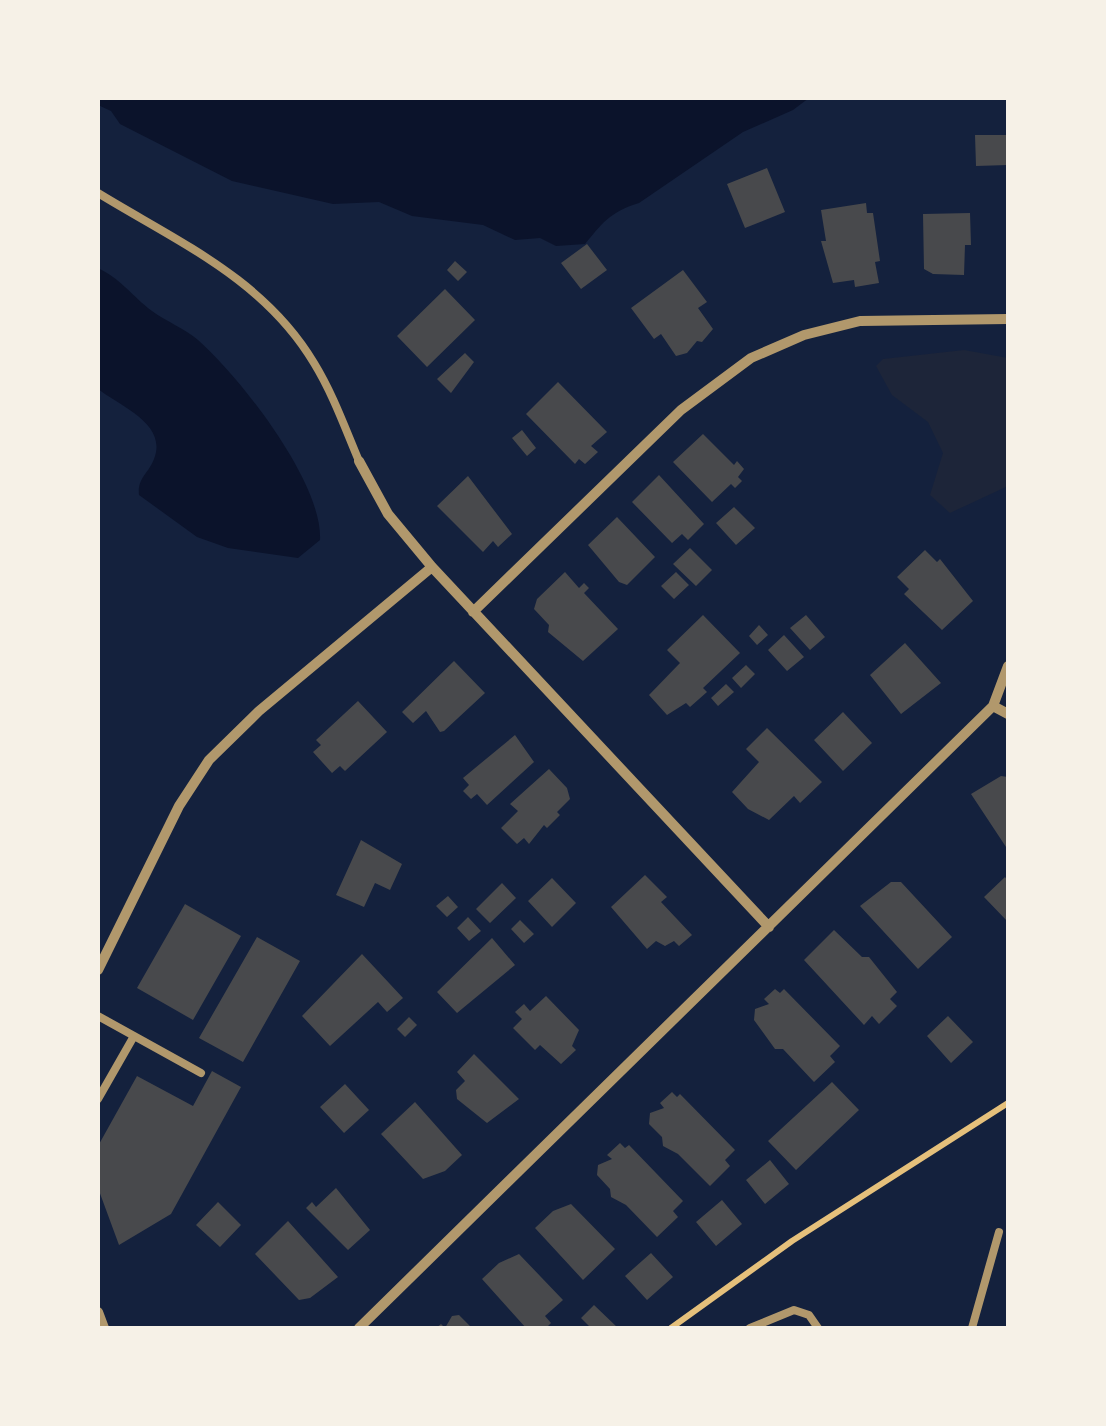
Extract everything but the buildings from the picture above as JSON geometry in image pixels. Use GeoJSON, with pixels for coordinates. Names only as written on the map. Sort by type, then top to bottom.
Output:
{"type":"FeatureCollection","features":[{"type":"Feature","properties":{"kind":"street"},"geometry":{"type":"LineString","coordinates":[[473,612],[681,410],[751,358],[804,334],[860,321],[1008,320]]}},
{"type":"Feature","properties":{"kind":"street"},"geometry":{"type":"LineString","coordinates":[[358,462],[388,514],[432,567],[769,927]]}},
{"type":"Feature","properties":{"kind":"street"},"geometry":{"type":"LineString","coordinates":[[98,970],[179,806],[209,760],[258,711],[432,567]]}},
{"type":"Feature","properties":{"kind":"street"},"geometry":{"type":"LineString","coordinates":[[359,1328],[993,706],[1008,666]]}},
{"type":"Feature","properties":{"kind":"street"},"geometry":{"type":"LineString","coordinates":[[993,706],[1008,714]]}},
{"type":"Feature","properties":{"kind":"street"},"geometry":{"type":"LineString","coordinates":[[98,1312],[104,1328]]}},
{"type":"Feature","properties":{"kind":"lane"},"geometry":{"type":"LineString","coordinates":[[98,193],[215,261],[261,296],[315,364],[358,462]]}},
{"type":"Feature","properties":{"kind":"lane"},"geometry":{"type":"LineString","coordinates":[[98,1016],[201,1072]]}},
{"type":"Feature","properties":{"kind":"lane"},"geometry":{"type":"LineString","coordinates":[[98,1099],[134,1036]]}},
{"type":"Feature","properties":{"kind":"lane"},"geometry":{"type":"LineString","coordinates":[[972,1328],[999,1232]]}},
{"type":"Feature","properties":{"kind":"lane"},"geometry":{"type":"LineString","coordinates":[[750,1328],[794,1310],[809,1315],[818,1328]]}},
{"type":"Feature","properties":{"kind":"path"},"geometry":{"type":"LineString","coordinates":[[672,1328],[792,1242],[1008,1103]]}},
{"type":"Feature","properties":{"kind":"shaded area"},"geometry":{"type":"Polygon","coordinates":[[[98,98],[809,98],[793,110],[743,132],[639,203],[613,215],[585,244],[556,246],[540,238],[515,240],[483,225],[412,216],[379,202],[333,204],[232,181],[120,124],[111,111],[98,105],[98,98]]]}},
{"type":"Feature","properties":{"kind":"shaded area"},"geometry":{"type":"Polygon","coordinates":[[[98,268],[152,311],[198,340],[235,379],[276,432],[308,490],[317,517],[320,540],[298,558],[228,548],[197,537],[139,495],[157,447],[140,417],[98,389],[98,268]]]}},
{"type":"Feature","properties":{"kind":"shaded area"},"geometry":{"type":"Polygon","coordinates":[[[964,350],[1008,358],[1008,486],[950,513],[930,495],[943,453],[928,422],[892,395],[876,366],[883,359],[964,350]]]}}]}
